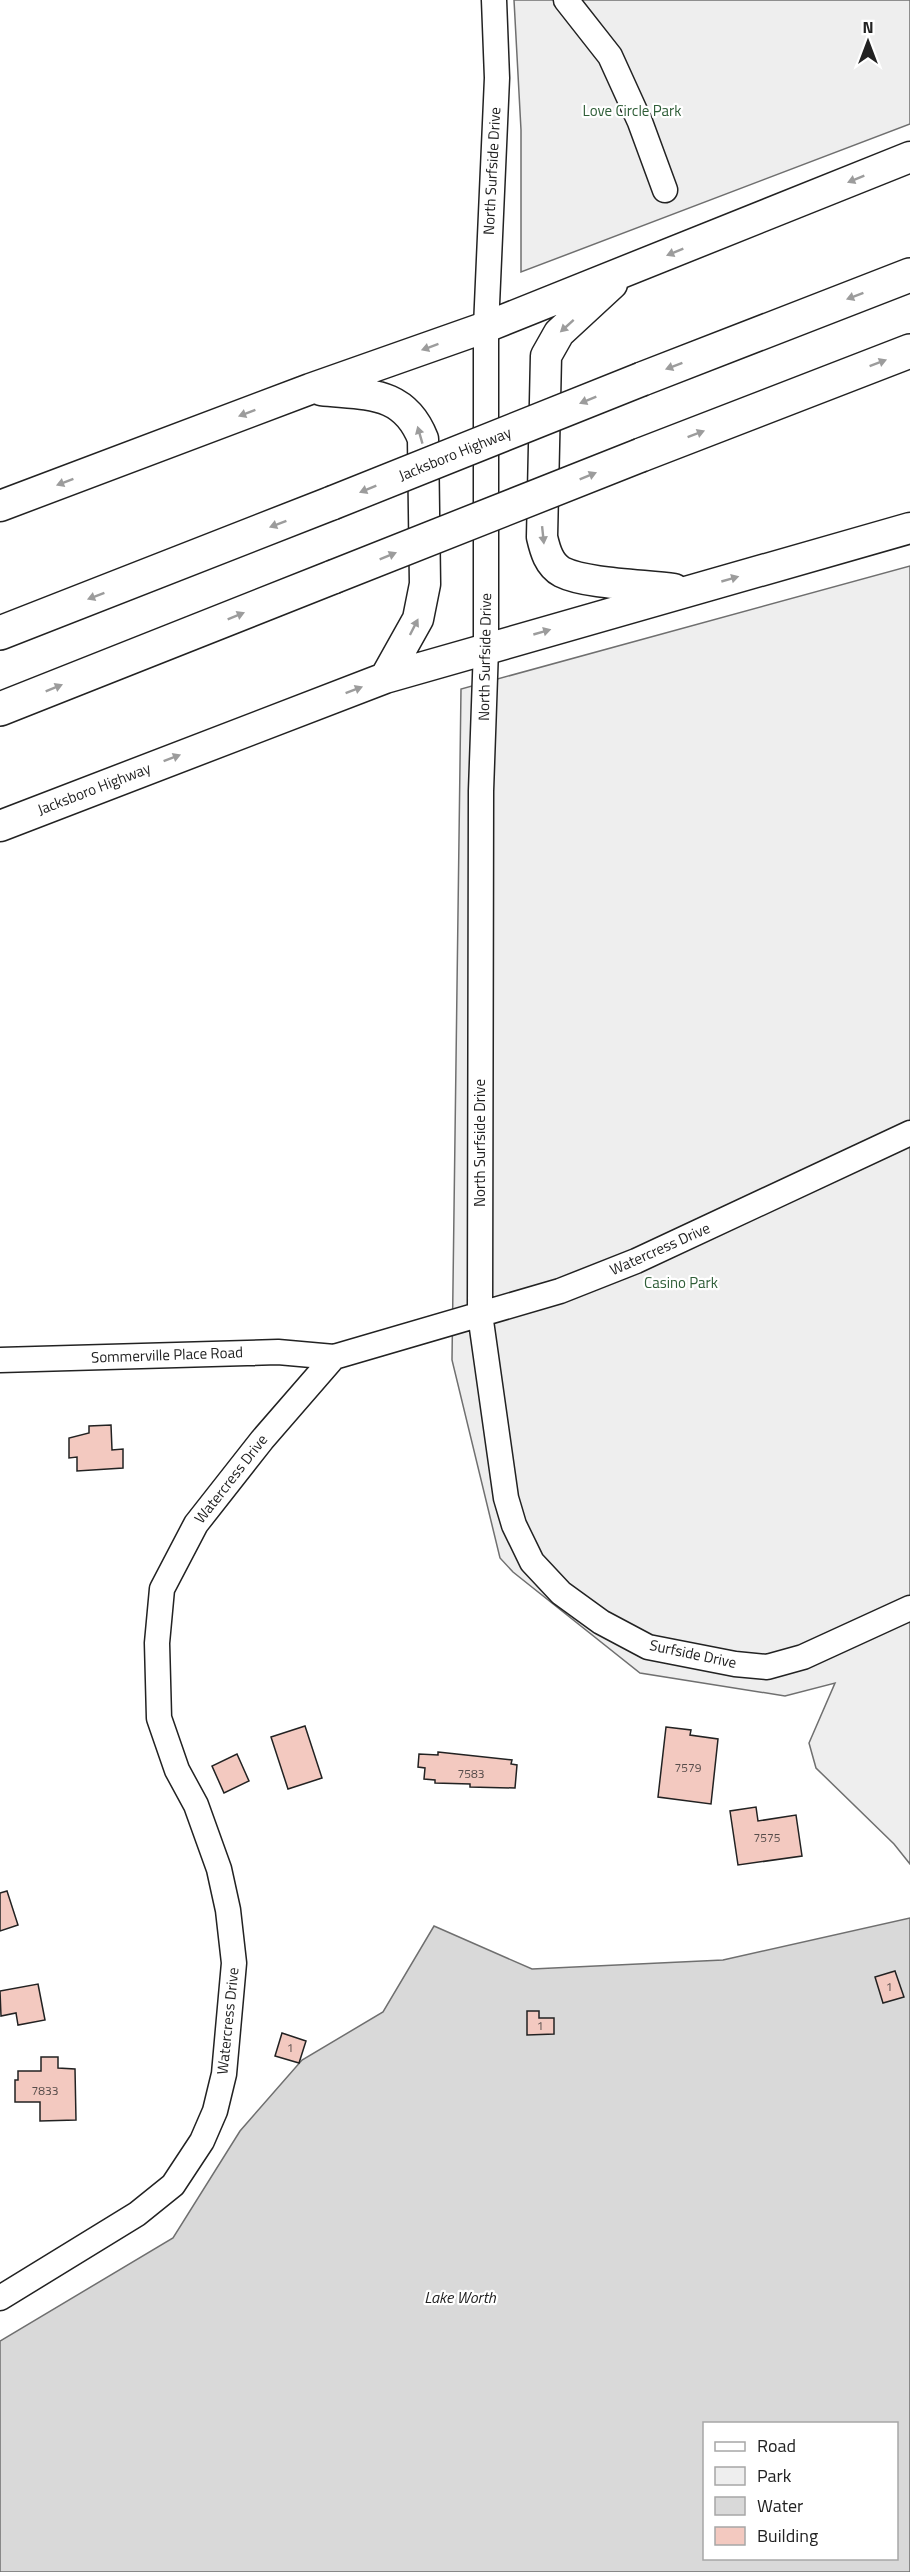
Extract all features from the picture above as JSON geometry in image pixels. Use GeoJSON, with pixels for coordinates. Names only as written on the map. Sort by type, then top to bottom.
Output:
{"type":"FeatureCollection","features":[{"type":"Feature","properties":{"kind":"highway","name":"Jacksboro Highway"},"geometry":{"type":"LineString","coordinates":[[0,633],[910,275]]}},
{"type":"Feature","properties":{"kind":"highway"},"geometry":{"type":"LineString","coordinates":[[0,709],[910,351]]}},
{"type":"Feature","properties":{"kind":"main road"},"geometry":{"type":"LineString","coordinates":[[0,506],[486,327],[910,157]]}},
{"type":"Feature","properties":{"kind":"main road"},"geometry":{"type":"LineString","coordinates":[[625,272],[559,333],[546,356],[542,537],[547,557],[562,572],[583,578],[689,591]]}},
{"type":"Feature","properties":{"kind":"main road"},"geometry":{"type":"LineString","coordinates":[[310,390],[372,396],[396,402],[415,419],[423,439],[425,584],[418,619],[385,678]]}},
{"type":"Feature","properties":{"kind":"main road","name":"Jacksboro Highway"},"geometry":{"type":"LineString","coordinates":[[0,826],[385,678],[910,528]]}},
{"type":"Feature","properties":{"kind":"street","name":"North Surfside Drive"},"geometry":{"type":"LineString","coordinates":[[480,1314],[481,791],[486,648],[486,327],[497,78],[494,0]]}},
{"type":"Feature","properties":{"kind":"street"},"geometry":{"type":"LineString","coordinates":[[566,0],[610,56],[640,122],[665,190]]}},
{"type":"Feature","properties":{"kind":"street","name":"Watercress Drive"},"geometry":{"type":"LineString","coordinates":[[0,2298],[137,2214],[173,2185],[202,2141],[214,2111],[224,2074],[234,1963],[228,1910],[219,1869],[196,1804],[177,1770],[159,1718],[156,1680],[162,1589],[196,1524],[262,1440],[334,1357],[560,1291],[636,1261],[910,1133]]}},
{"type":"Feature","properties":{"kind":"street","name":"Surfside Drive"},"geometry":{"type":"LineString","coordinates":[[480,1314],[506,1498],[514,1525],[532,1562],[561,1593],[601,1622],[648,1647],[735,1664],[767,1667],[803,1657],[910,1608]]}},
{"type":"Feature","properties":{"kind":"street","name":"Sommerville Place Road"},"geometry":{"type":"LineString","coordinates":[[0,1360],[278,1352],[334,1357]]}},
{"type":"Feature","properties":{"kind":"green space","name":"Love Circle Park"},"geometry":{"type":"Polygon","coordinates":[[[514,0],[910,0],[910,124],[521,272],[521,130],[514,0]]]}},
{"type":"Feature","properties":{"kind":"green space","name":"Casino Park"},"geometry":{"type":"Polygon","coordinates":[[[910,566],[910,1864],[894,1844],[816,1768],[809,1743],[835,1683],[785,1696],[640,1673],[513,1572],[500,1558],[452,1360],[461,689],[910,566]]]}},
{"type":"Feature","properties":{"kind":"water","name":"Lake Worth"},"geometry":{"type":"Polygon","coordinates":[[[910,1918],[910,2572],[0,2572],[0,2341],[173,2238],[240,2131],[302,2060],[383,2012],[434,1926],[532,1969],[723,1960],[910,1918]]]}},
{"type":"Feature","properties":{"kind":"building"},"geometry":{"type":"Polygon","coordinates":[[[111,1425],[112,1450],[123,1449],[123,1468],[77,1471],[77,1457],[69,1458],[69,1438],[89,1433],[89,1426],[111,1425]]]}},
{"type":"Feature","properties":{"kind":"building"},"geometry":{"type":"Polygon","coordinates":[[[305,1726],[322,1778],[288,1789],[271,1737],[305,1726]]]}},
{"type":"Feature","properties":{"kind":"building"},"geometry":{"type":"Polygon","coordinates":[[[666,1727],[691,1730],[690,1735],[718,1739],[711,1804],[658,1797],[666,1727]]]}},
{"type":"Feature","properties":{"kind":"building"},"geometry":{"type":"Polygon","coordinates":[[[438,1752],[512,1760],[511,1764],[517,1765],[515,1788],[470,1787],[470,1784],[435,1783],[435,1780],[424,1779],[425,1768],[418,1767],[419,1754],[438,1755],[438,1752]]]}},
{"type":"Feature","properties":{"kind":"building"},"geometry":{"type":"Polygon","coordinates":[[[237,1754],[249,1781],[224,1793],[212,1766],[237,1754]]]}},
{"type":"Feature","properties":{"kind":"building"},"geometry":{"type":"Polygon","coordinates":[[[756,1807],[758,1821],[796,1815],[802,1856],[738,1865],[730,1811],[756,1807]]]}},
{"type":"Feature","properties":{"kind":"building"},"geometry":{"type":"Polygon","coordinates":[[[7,1891],[18,1925],[0,1931],[0,1893],[7,1891]]]}},
{"type":"Feature","properties":{"kind":"building"},"geometry":{"type":"Polygon","coordinates":[[[895,1971],[904,1997],[883,2003],[875,1977],[895,1971]]]}},
{"type":"Feature","properties":{"kind":"building"},"geometry":{"type":"Polygon","coordinates":[[[38,1984],[45,2020],[18,2025],[16,2013],[1,2016],[0,1991],[38,1984]]]}},
{"type":"Feature","properties":{"kind":"building"},"geometry":{"type":"Polygon","coordinates":[[[527,2011],[539,2011],[539,2018],[554,2018],[554,2034],[527,2035],[527,2011]]]}},
{"type":"Feature","properties":{"kind":"building"},"geometry":{"type":"Polygon","coordinates":[[[282,2033],[306,2041],[299,2063],[275,2056],[282,2033]]]}},
{"type":"Feature","properties":{"kind":"building"},"geometry":{"type":"Polygon","coordinates":[[[41,2057],[58,2057],[58,2068],[75,2069],[76,2120],[40,2121],[40,2102],[15,2102],[15,2080],[18,2080],[18,2071],[41,2071],[41,2057]]]}}]}
